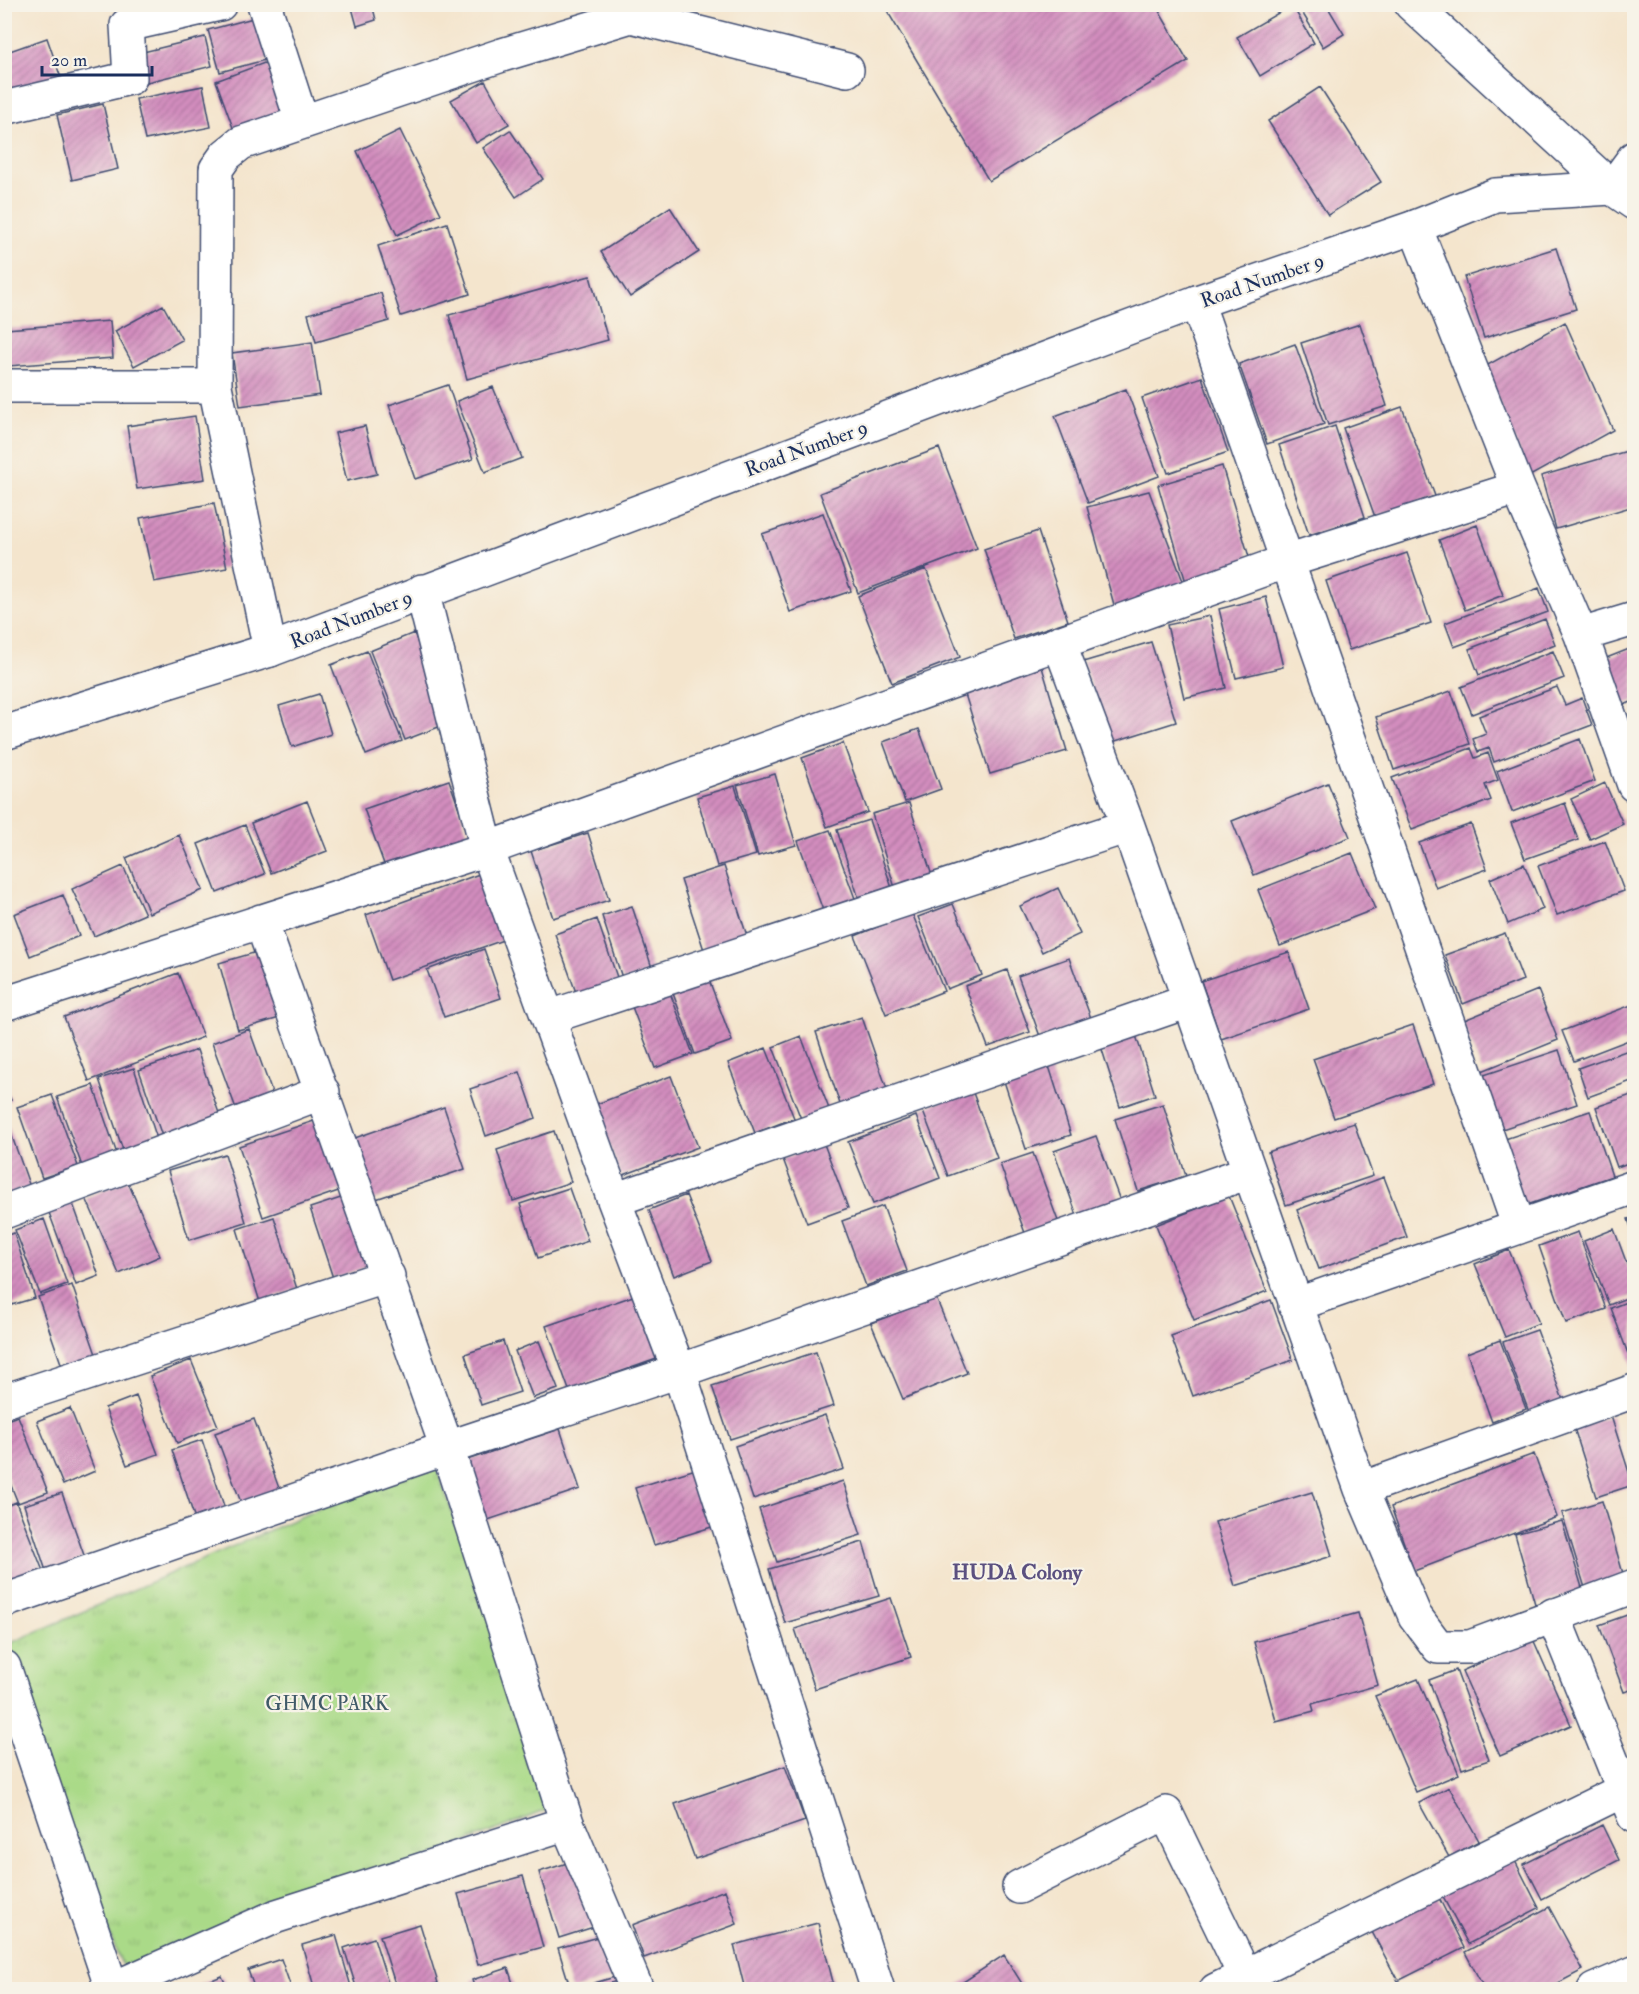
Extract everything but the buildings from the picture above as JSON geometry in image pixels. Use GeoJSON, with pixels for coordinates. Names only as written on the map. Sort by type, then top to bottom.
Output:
{"type":"FeatureCollection","features":[{"type":"Feature","properties":{"kind":"street"},"geometry":{"type":"LineString","coordinates":[[4,108],[130,78],[127,25],[220,4]]}},
{"type":"Feature","properties":{"kind":"street"},"geometry":{"type":"LineString","coordinates":[[264,4],[302,122]]}},
{"type":"Feature","properties":{"kind":"street"},"geometry":{"type":"LineString","coordinates":[[1411,4],[1623,196],[1635,158]]}},
{"type":"Feature","properties":{"kind":"street"},"geometry":{"type":"LineString","coordinates":[[270,650],[215,386],[216,169],[226,155],[241,143],[502,56],[629,10],[847,70]]}},
{"type":"Feature","properties":{"kind":"street","name":"Road Number 9"},"geometry":{"type":"LineString","coordinates":[[4,733],[270,650],[422,591],[1197,302],[1415,227],[1495,195],[1623,196]]}},
{"type":"Feature","properties":{"kind":"street"},"geometry":{"type":"LineString","coordinates":[[1415,227],[1518,488],[1581,635],[1635,785]]}},
{"type":"Feature","properties":{"kind":"street"},"geometry":{"type":"LineString","coordinates":[[1197,302],[1519,1227]]}},
{"type":"Feature","properties":{"kind":"street"},"geometry":{"type":"LineString","coordinates":[[4,386],[215,386]]}},
{"type":"Feature","properties":{"kind":"street"},"geometry":{"type":"LineString","coordinates":[[4,1004],[487,849],[1287,561],[1518,488]]}},
{"type":"Feature","properties":{"kind":"street"},"geometry":{"type":"LineString","coordinates":[[422,591],[487,849],[550,1017],[614,1200],[680,1371],[878,1989]]}},
{"type":"Feature","properties":{"kind":"street"},"geometry":{"type":"LineString","coordinates":[[1581,635],[1635,619]]}},
{"type":"Feature","properties":{"kind":"street"},"geometry":{"type":"LineString","coordinates":[[1059,642],[1128,826],[1361,1489],[1415,1616],[1438,1647],[1470,1647],[1635,1586]]}},
{"type":"Feature","properties":{"kind":"street"},"geometry":{"type":"LineString","coordinates":[[550,1017],[1128,826]]}},
{"type":"Feature","properties":{"kind":"street"},"geometry":{"type":"LineString","coordinates":[[261,921],[447,1448],[567,1823],[637,1989]]}},
{"type":"Feature","properties":{"kind":"street"},"geometry":{"type":"LineString","coordinates":[[614,1200],[1189,1001]]}},
{"type":"Feature","properties":{"kind":"street"},"geometry":{"type":"LineString","coordinates":[[4,1212],[323,1092]]}},
{"type":"Feature","properties":{"kind":"street"},"geometry":{"type":"LineString","coordinates":[[4,1601],[447,1448],[680,1371],[1249,1172]]}},
{"type":"Feature","properties":{"kind":"street"},"geometry":{"type":"LineString","coordinates":[[1295,1305],[1635,1188]]}},
{"type":"Feature","properties":{"kind":"street"},"geometry":{"type":"LineString","coordinates":[[4,1401],[388,1276]]}},
{"type":"Feature","properties":{"kind":"street"},"geometry":{"type":"LineString","coordinates":[[1361,1489],[1635,1391]]}},
{"type":"Feature","properties":{"kind":"street"},"geometry":{"type":"LineString","coordinates":[[1216,1989],[1244,1974],[1631,1798],[1553,1615]]}},
{"type":"Feature","properties":{"kind":"street"},"geometry":{"type":"LineString","coordinates":[[4,1667],[112,1989],[277,1916],[567,1823]]}},
{"type":"Feature","properties":{"kind":"street"},"geometry":{"type":"LineString","coordinates":[[1019,1887],[1166,1813],[1244,1974]]}},
{"type":"Feature","properties":{"kind":"street"},"geometry":{"type":"LineString","coordinates":[[1594,1989],[1635,1973]]}},
{"type":"Feature","properties":{"kind":"green space","name":"GHMC PARK"},"geometry":{"type":"Polygon","coordinates":[[[433,1459],[559,1805],[127,1977],[5,1678],[4,1646],[433,1459]]]}},
{"type":"Feature","properties":{"kind":"district","name":"HUDA Colony"},"geometry":{"type":"Point","coordinates":[1017,1572]}}]}
